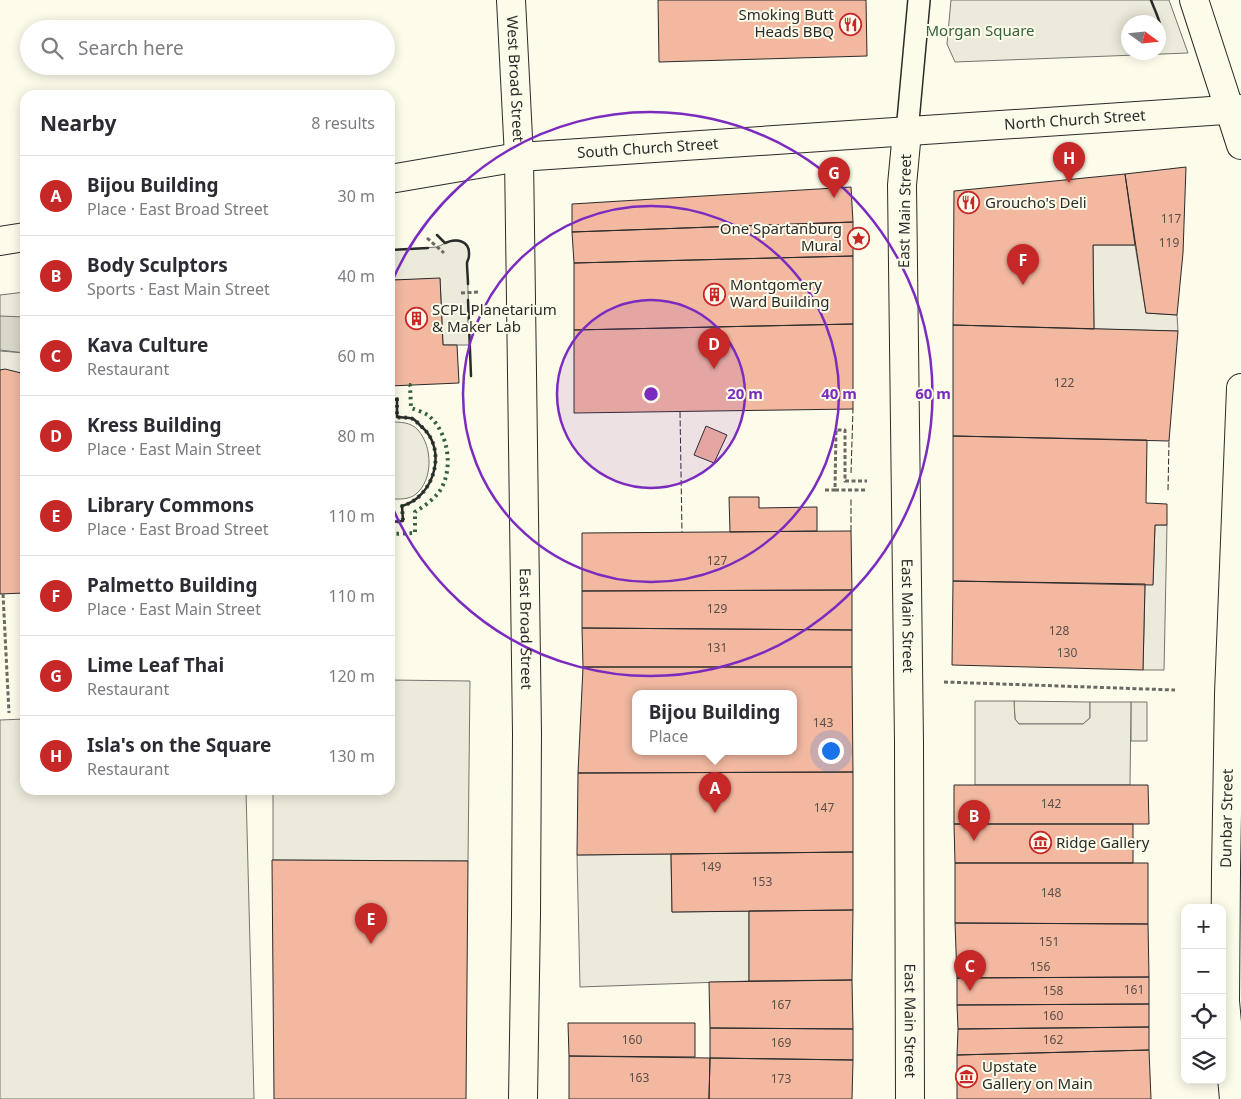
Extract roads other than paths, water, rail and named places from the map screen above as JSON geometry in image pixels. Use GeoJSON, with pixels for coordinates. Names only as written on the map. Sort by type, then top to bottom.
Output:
{"type":"FeatureCollection","features":[{"type":"Feature","properties":{"kind":"street","name":"West Broad Street"},"geometry":{"type":"LineString","coordinates":[[511,0],[518,157]]}},
{"type":"Feature","properties":{"kind":"street"},"geometry":{"type":"LineString","coordinates":[[907,132],[919,0]]}},
{"type":"Feature","properties":{"kind":"street"},"geometry":{"type":"LineString","coordinates":[[1194,0],[1235,110],[1241,145]]}},
{"type":"Feature","properties":{"kind":"street","name":"North Church Street"},"geometry":{"type":"LineString","coordinates":[[907,132],[1235,110]]}},
{"type":"Feature","properties":{"kind":"street","name":"South Church Street"},"geometry":{"type":"LineString","coordinates":[[395,179],[518,157],[907,132]]}},
{"type":"Feature","properties":{"kind":"street","name":"East Main Street"},"geometry":{"type":"LineString","coordinates":[[907,132],[902,185],[909,725],[910,1099]]}},
{"type":"Feature","properties":{"kind":"street","name":"East Broad Street"},"geometry":{"type":"LineString","coordinates":[[518,157],[526,733],[523,1099]]}},
{"type":"Feature","properties":{"kind":"street"},"geometry":{"type":"LineString","coordinates":[[0,241],[20,238]]}},
{"type":"Feature","properties":{"kind":"street","name":"Dunbar Street"},"geometry":{"type":"LineString","coordinates":[[1234,1099],[1225,1000],[1226,881],[1229,694],[1241,388]]}},
{"type":"Feature","properties":{"kind":"place","name":"Smoking Butt Heads BBQ"},"geometry":{"type":"Point","coordinates":[850,24]}},
{"type":"Feature","properties":{"kind":"place","name":"Isla's on the Square"},"geometry":{"type":"Point","coordinates":[1069,183]}},
{"type":"Feature","properties":{"kind":"place","name":"Lime Leaf Thai"},"geometry":{"type":"Point","coordinates":[834,198]}},
{"type":"Feature","properties":{"kind":"place","name":"Groucho's Deli"},"geometry":{"type":"Point","coordinates":[969,203]}},
{"type":"Feature","properties":{"kind":"place","name":"One Spartanburg Mural"},"geometry":{"type":"Point","coordinates":[858,238]}},
{"type":"Feature","properties":{"kind":"place","name":"Palmetto Building"},"geometry":{"type":"Point","coordinates":[1023,285]}},
{"type":"Feature","properties":{"kind":"place","name":"Montgomery Ward Building"},"geometry":{"type":"Point","coordinates":[714,294]}},
{"type":"Feature","properties":{"kind":"place","name":"SCPL Planetarium & Maker Lab"},"geometry":{"type":"Point","coordinates":[416,319]}},
{"type":"Feature","properties":{"kind":"place","name":"Kress Building"},"geometry":{"type":"Point","coordinates":[714,369]}},
{"type":"Feature","properties":{"kind":"place","name":"Bijou Building"},"geometry":{"type":"Point","coordinates":[715,813]}},
{"type":"Feature","properties":{"kind":"place","name":"Body Sculptors"},"geometry":{"type":"Point","coordinates":[974,841]}},
{"type":"Feature","properties":{"kind":"place","name":"Ridge Gallery"},"geometry":{"type":"Point","coordinates":[1040,843]}},
{"type":"Feature","properties":{"kind":"place","name":"Library Commons"},"geometry":{"type":"Point","coordinates":[371,944]}},
{"type":"Feature","properties":{"kind":"place","name":"Kava Culture"},"geometry":{"type":"Point","coordinates":[970,991]}},
{"type":"Feature","properties":{"kind":"place","name":"Upstate Gallery on Main"},"geometry":{"type":"Point","coordinates":[966,1076]}},
{"type":"Feature","properties":{"kind":"park label","name":"Morgan Square"},"geometry":{"type":"Point","coordinates":[980,31]}}]}
